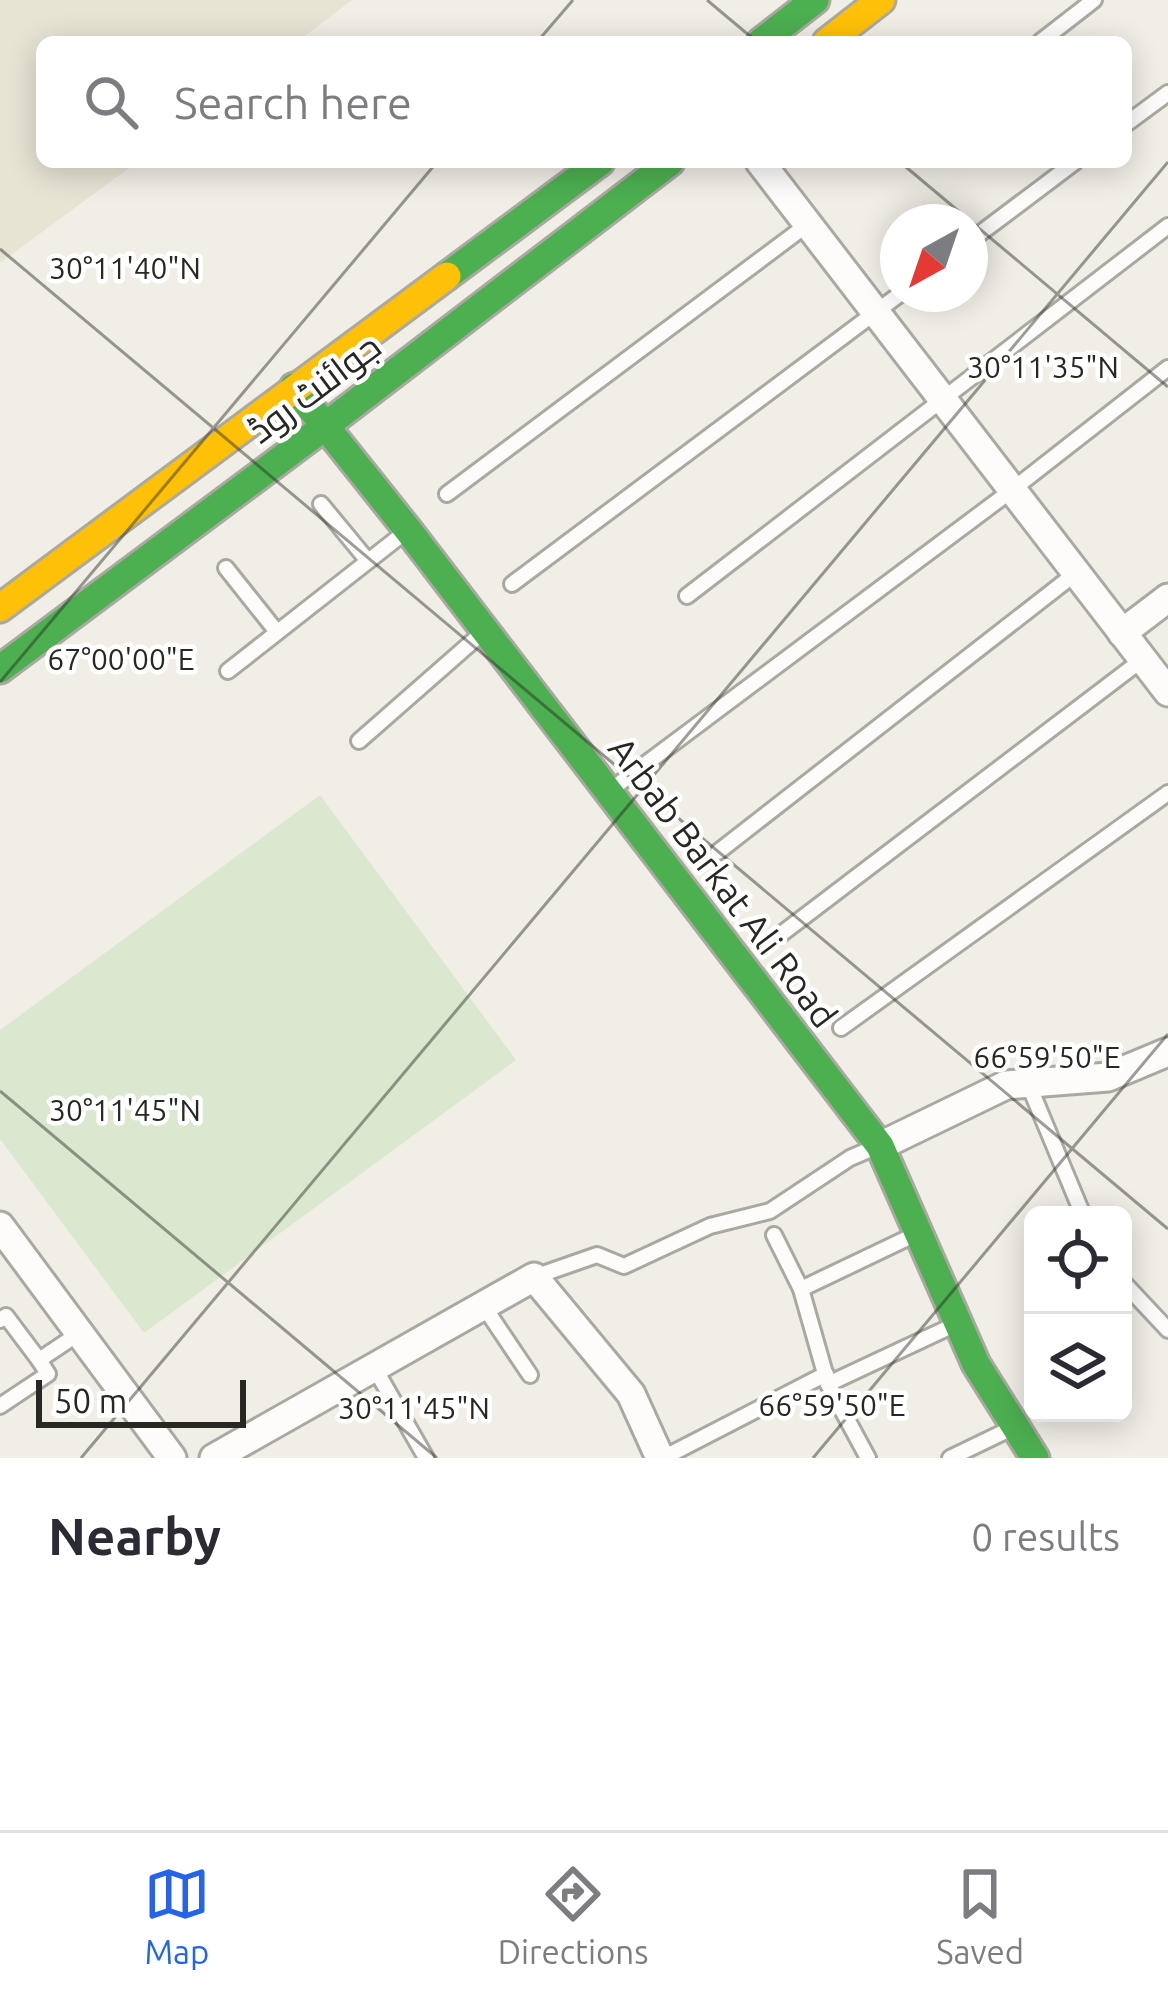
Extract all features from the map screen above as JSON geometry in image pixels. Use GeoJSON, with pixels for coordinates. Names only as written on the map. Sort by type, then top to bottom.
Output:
{"type":"FeatureCollection","features":[{"type":"Feature","properties":{"kind":"main road"},"geometry":{"type":"LineString","coordinates":[[768,36],[815,0]]}},
{"type":"Feature","properties":{"kind":"main road"},"geometry":{"type":"LineString","coordinates":[[835,36],[881,0]]}},
{"type":"Feature","properties":{"kind":"main road","name":"جوائنٹ روڈ"},"geometry":{"type":"LineString","coordinates":[[0,608],[592,168]]}},
{"type":"Feature","properties":{"kind":"main road","name":"جوائنٹ روڈ"},"geometry":{"type":"LineString","coordinates":[[0,669],[662,168]]}},
{"type":"Feature","properties":{"kind":"main road","name":"Arbab Barkat Ali Road"},"geometry":{"type":"LineString","coordinates":[[294,387],[880,1146],[976,1364],[1035,1458]]}},
{"type":"Feature","properties":{"kind":"street"},"geometry":{"type":"LineString","coordinates":[[765,168],[1168,692]]}},
{"type":"Feature","properties":{"kind":"street"},"geometry":{"type":"LineString","coordinates":[[1122,633],[1168,598]]}},
{"type":"Feature","properties":{"kind":"street"},"geometry":{"type":"LineString","coordinates":[[880,1146],[1006,1085],[1108,1077],[1168,1052]]}},
{"type":"Feature","properties":{"kind":"street"},"geometry":{"type":"LineString","coordinates":[[0,1226],[172,1458]]}},
{"type":"Feature","properties":{"kind":"street"},"geometry":{"type":"LineString","coordinates":[[231,1454],[374,1366],[534,1277],[631,1394],[662,1458]]}},
{"type":"Feature","properties":{"kind":"lane"},"geometry":{"type":"LineString","coordinates":[[1048,36],[1094,0]]}},
{"type":"Feature","properties":{"kind":"lane"},"geometry":{"type":"LineString","coordinates":[[1132,119],[1168,92]]}},
{"type":"Feature","properties":{"kind":"lane"},"geometry":{"type":"LineString","coordinates":[[988,228],[1068,168]]}},
{"type":"Feature","properties":{"kind":"lane"},"geometry":{"type":"LineString","coordinates":[[447,494],[808,224]]}},
{"type":"Feature","properties":{"kind":"lane"},"geometry":{"type":"LineString","coordinates":[[687,596],[1168,226]]}},
{"type":"Feature","properties":{"kind":"lane"},"geometry":{"type":"LineString","coordinates":[[512,584],[880,309]]}},
{"type":"Feature","properties":{"kind":"lane"},"geometry":{"type":"LineString","coordinates":[[608,792],[1168,368]]}},
{"type":"Feature","properties":{"kind":"lane"},"geometry":{"type":"LineString","coordinates":[[321,504],[368,561]]}},
{"type":"Feature","properties":{"kind":"lane"},"geometry":{"type":"LineString","coordinates":[[229,671],[408,530]]}},
{"type":"Feature","properties":{"kind":"lane"},"geometry":{"type":"LineString","coordinates":[[226,568],[278,632]]}},
{"type":"Feature","properties":{"kind":"lane"},"geometry":{"type":"LineString","coordinates":[[718,852],[1076,573]]}},
{"type":"Feature","properties":{"kind":"lane"},"geometry":{"type":"LineString","coordinates":[[359,741],[485,630]]}},
{"type":"Feature","properties":{"kind":"lane"},"geometry":{"type":"LineString","coordinates":[[776,938],[1143,659]]}},
{"type":"Feature","properties":{"kind":"lane"},"geometry":{"type":"LineString","coordinates":[[841,1028],[1168,794]]}},
{"type":"Feature","properties":{"kind":"lane"},"geometry":{"type":"LineString","coordinates":[[1028,1083],[1079,1206]]}},
{"type":"Feature","properties":{"kind":"lane"},"geometry":{"type":"LineString","coordinates":[[534,1277],[597,1255],[624,1266],[710,1226],[770,1211],[850,1158],[880,1146]]}},
{"type":"Feature","properties":{"kind":"lane"},"geometry":{"type":"LineString","coordinates":[[801,1289],[919,1233]]}},
{"type":"Feature","properties":{"kind":"lane"},"geometry":{"type":"LineString","coordinates":[[774,1234],[801,1289],[827,1379],[868,1458]]}},
{"type":"Feature","properties":{"kind":"lane"},"geometry":{"type":"LineString","coordinates":[[1132,1292],[1168,1330]]}},
{"type":"Feature","properties":{"kind":"lane"},"geometry":{"type":"LineString","coordinates":[[483,1305],[530,1376]]}},
{"type":"Feature","properties":{"kind":"lane"},"geometry":{"type":"LineString","coordinates":[[0,1406],[48,1374],[2,1314]]}},
{"type":"Feature","properties":{"kind":"lane"},"geometry":{"type":"LineString","coordinates":[[662,1458],[958,1323]]}},
{"type":"Feature","properties":{"kind":"lane"},"geometry":{"type":"LineString","coordinates":[[40,1360],[81,1332]]}},
{"type":"Feature","properties":{"kind":"lane"},"geometry":{"type":"LineString","coordinates":[[374,1366],[426,1458]]}},
{"type":"Feature","properties":{"kind":"lane"},"geometry":{"type":"LineString","coordinates":[[950,1458],[1015,1426]]}},
{"type":"Feature","properties":{"kind":"shaded area"},"geometry":{"type":"Polygon","coordinates":[[[0,0],[352,0],[305,36],[36,36],[36,168],[129,168],[0,263],[0,0]]]}},
{"type":"Feature","properties":{"kind":"green space"},"geometry":{"type":"Polygon","coordinates":[[[320,795],[516,1060],[144,1333],[0,1139],[0,1030],[320,795]]]}},
{"type":"Feature","properties":{"kind":"traffic: fast"},"geometry":{"type":"LineString","coordinates":[[769,36],[815,0]]}},
{"type":"Feature","properties":{"kind":"traffic: fast"},"geometry":{"type":"LineString","coordinates":[[447,276],[592,168]]}},
{"type":"Feature","properties":{"kind":"traffic: fast"},"geometry":{"type":"LineString","coordinates":[[0,669],[662,168]]}},
{"type":"Feature","properties":{"kind":"traffic: fast"},"geometry":{"type":"LineString","coordinates":[[294,387],[880,1146],[976,1364],[1035,1458]]}},
{"type":"Feature","properties":{"kind":"traffic: slow"},"geometry":{"type":"LineString","coordinates":[[835,36],[881,0]]}},
{"type":"Feature","properties":{"kind":"traffic: slow"},"geometry":{"type":"LineString","coordinates":[[0,608],[447,276]]}}]}
